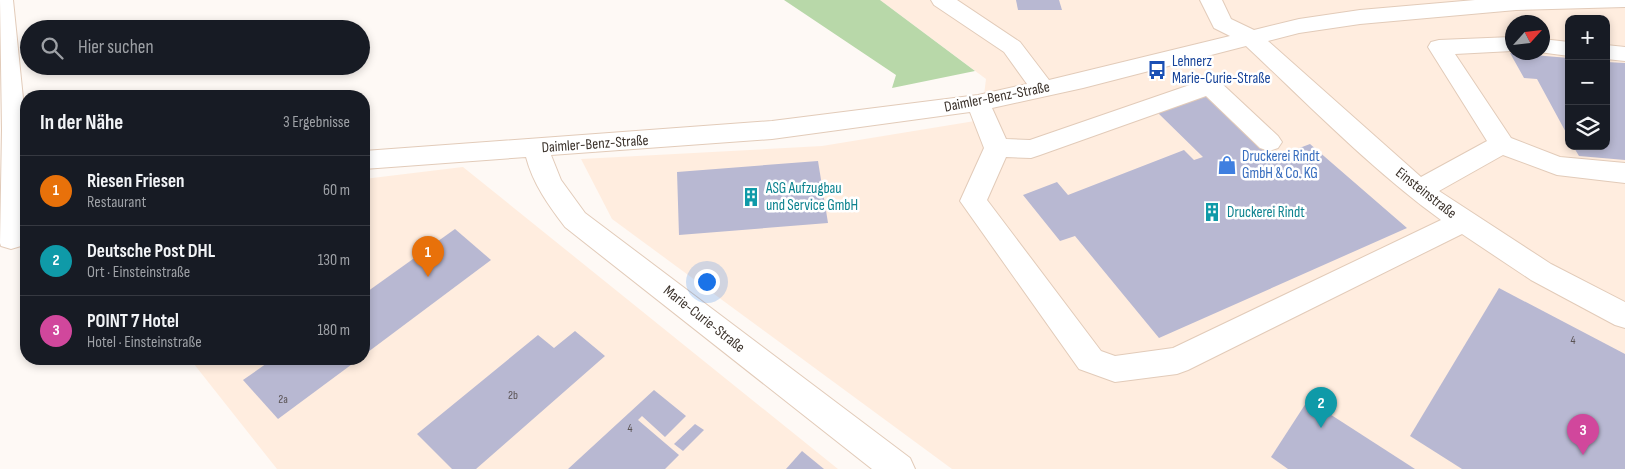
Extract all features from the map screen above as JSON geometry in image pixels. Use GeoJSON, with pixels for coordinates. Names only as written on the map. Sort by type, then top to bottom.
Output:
{"type":"FeatureCollection","features":[{"type":"Feature","properties":{"kind":"street"},"geometry":{"type":"LineString","coordinates":[[2,0],[20,138],[8,153],[4,180],[12,238]]}},
{"type":"Feature","properties":{"kind":"street"},"geometry":{"type":"LineString","coordinates":[[942,0],[1012,47],[1043,89]]}},
{"type":"Feature","properties":{"kind":"street","name":"Einsteinstraße"},"geometry":{"type":"LineString","coordinates":[[1211,0],[1222,22],[1251,38],[1370,148],[1419,190],[1463,222],[1541,272],[1625,316]]}},
{"type":"Feature","properties":{"kind":"street","name":"Daimler-Benz-Straße"},"geometry":{"type":"LineString","coordinates":[[370,160],[772,130],[978,103],[1043,89],[1298,26],[1360,17],[1516,3],[1625,0]]}},
{"type":"Feature","properties":{"kind":"street"},"geometry":{"type":"LineString","coordinates":[[1505,44],[1439,46],[1502,144],[1557,166],[1625,173]]}},
{"type":"Feature","properties":{"kind":"street"},"geometry":{"type":"LineString","coordinates":[[1550,47],[1565,48]]}},
{"type":"Feature","properties":{"kind":"street"},"geometry":{"type":"LineString","coordinates":[[1610,52],[1625,54]]}},
{"type":"Feature","properties":{"kind":"street"},"geometry":{"type":"LineString","coordinates":[[997,148],[1031,149],[1210,86],[1269,142]]}},
{"type":"Feature","properties":{"kind":"street"},"geometry":{"type":"LineString","coordinates":[[978,103],[997,148],[973,201],[1090,360],[1115,369],[1176,361],[1463,222]]}},
{"type":"Feature","properties":{"kind":"street"},"geometry":{"type":"LineString","coordinates":[[1419,190],[1502,144]]}},
{"type":"Feature","properties":{"kind":"street","name":"Marie-Curie-Straße"},"geometry":{"type":"LineString","coordinates":[[537,148],[540,168],[548,185],[575,220],[898,469]]}},
{"type":"Feature","properties":{"kind":"shaded area"},"geometry":{"type":"Polygon","coordinates":[[[880,0],[1625,0],[1625,469],[952,469],[612,219],[581,159],[822,146],[981,120],[986,79],[880,0]]]}},
{"type":"Feature","properties":{"kind":"shaded area"},"geometry":{"type":"Polygon","coordinates":[[[463,167],[838,469],[277,469],[195,365],[370,365],[370,178],[463,167]]]}},
{"type":"Feature","properties":{"kind":"green space"},"geometry":{"type":"Polygon","coordinates":[[[784,0],[880,0],[975,71],[892,88],[896,75],[784,0]]]}},
{"type":"Feature","properties":{"kind":"building"},"geometry":{"type":"Polygon","coordinates":[[[1016,0],[1059,0],[1062,10],[1018,10],[1016,0]]]}},
{"type":"Feature","properties":{"kind":"building"},"geometry":{"type":"Polygon","coordinates":[[[1550,56],[1565,58],[1565,131],[1537,79],[1524,78],[1514,60],[1550,60],[1550,56]]]}},
{"type":"Feature","properties":{"kind":"building"},"geometry":{"type":"Polygon","coordinates":[[[1610,62],[1625,63],[1625,160],[1579,156],[1575,150],[1610,150],[1610,62]]]}},
{"type":"Feature","properties":{"kind":"building","name":"Druckerei Rindt"},"geometry":{"type":"Polygon","coordinates":[[[1206,96],[1273,158],[1310,144],[1407,228],[1159,338],[1075,236],[1060,241],[1023,195],[1057,182],[1068,195],[1184,150],[1194,160],[1203,157],[1158,113],[1206,96]]]}},
{"type":"Feature","properties":{"kind":"building","name":"ASG Aufzugbau und Service GmbH"},"geometry":{"type":"Polygon","coordinates":[[[818,161],[828,223],[679,235],[677,172],[818,161]]]}},
{"type":"Feature","properties":{"kind":"building"},"geometry":{"type":"Polygon","coordinates":[[[455,229],[491,260],[370,351],[370,290],[455,229]]]}},
{"type":"Feature","properties":{"kind":"building"},"geometry":{"type":"Polygon","coordinates":[[[1499,288],[1625,354],[1625,469],[1462,469],[1410,436],[1499,288]]]}},
{"type":"Feature","properties":{"kind":"building"},"geometry":{"type":"Polygon","coordinates":[[[575,331],[605,356],[476,469],[452,469],[417,434],[538,335],[554,348],[575,331]]]}},
{"type":"Feature","properties":{"kind":"building"},"geometry":{"type":"Polygon","coordinates":[[[264,365],[351,365],[278,419],[243,380],[264,365]]]}},
{"type":"Feature","properties":{"kind":"building"},"geometry":{"type":"Polygon","coordinates":[[[654,390],[686,416],[665,437],[642,416],[638,420],[679,455],[665,469],[568,469],[654,390]]]}},
{"type":"Feature","properties":{"kind":"building"},"geometry":{"type":"Polygon","coordinates":[[[1308,400],[1415,469],[1288,469],[1271,457],[1308,400]]]}},
{"type":"Feature","properties":{"kind":"building"},"geometry":{"type":"Polygon","coordinates":[[[695,424],[704,430],[683,451],[674,444],[695,424]]]}},
{"type":"Feature","properties":{"kind":"building"},"geometry":{"type":"Polygon","coordinates":[[[802,451],[824,469],[786,469],[802,451]]]}},
{"type":"Feature","properties":{"kind":"place","name":"Lehnerz Marie-Curie-Straße"},"geometry":{"type":"Point","coordinates":[1157,70]}},
{"type":"Feature","properties":{"kind":"place","name":"Druckerei Rindt GmbH & Co. KG"},"geometry":{"type":"Point","coordinates":[1227,165]}},
{"type":"Feature","properties":{"kind":"place","name":"ASG Aufzugbau und Service GmbH"},"geometry":{"type":"Point","coordinates":[751,197]}},
{"type":"Feature","properties":{"kind":"place","name":"Druckerei Rindt"},"geometry":{"type":"Point","coordinates":[1212,212]}},
{"type":"Feature","properties":{"kind":"place","name":"Riesen Friesen"},"geometry":{"type":"Point","coordinates":[428,277]}},
{"type":"Feature","properties":{"kind":"place","name":"Deutsche Post DHL"},"geometry":{"type":"Point","coordinates":[1321,428]}},
{"type":"Feature","properties":{"kind":"place","name":"POINT 7 Hotel"},"geometry":{"type":"Point","coordinates":[1583,455]}}]}
